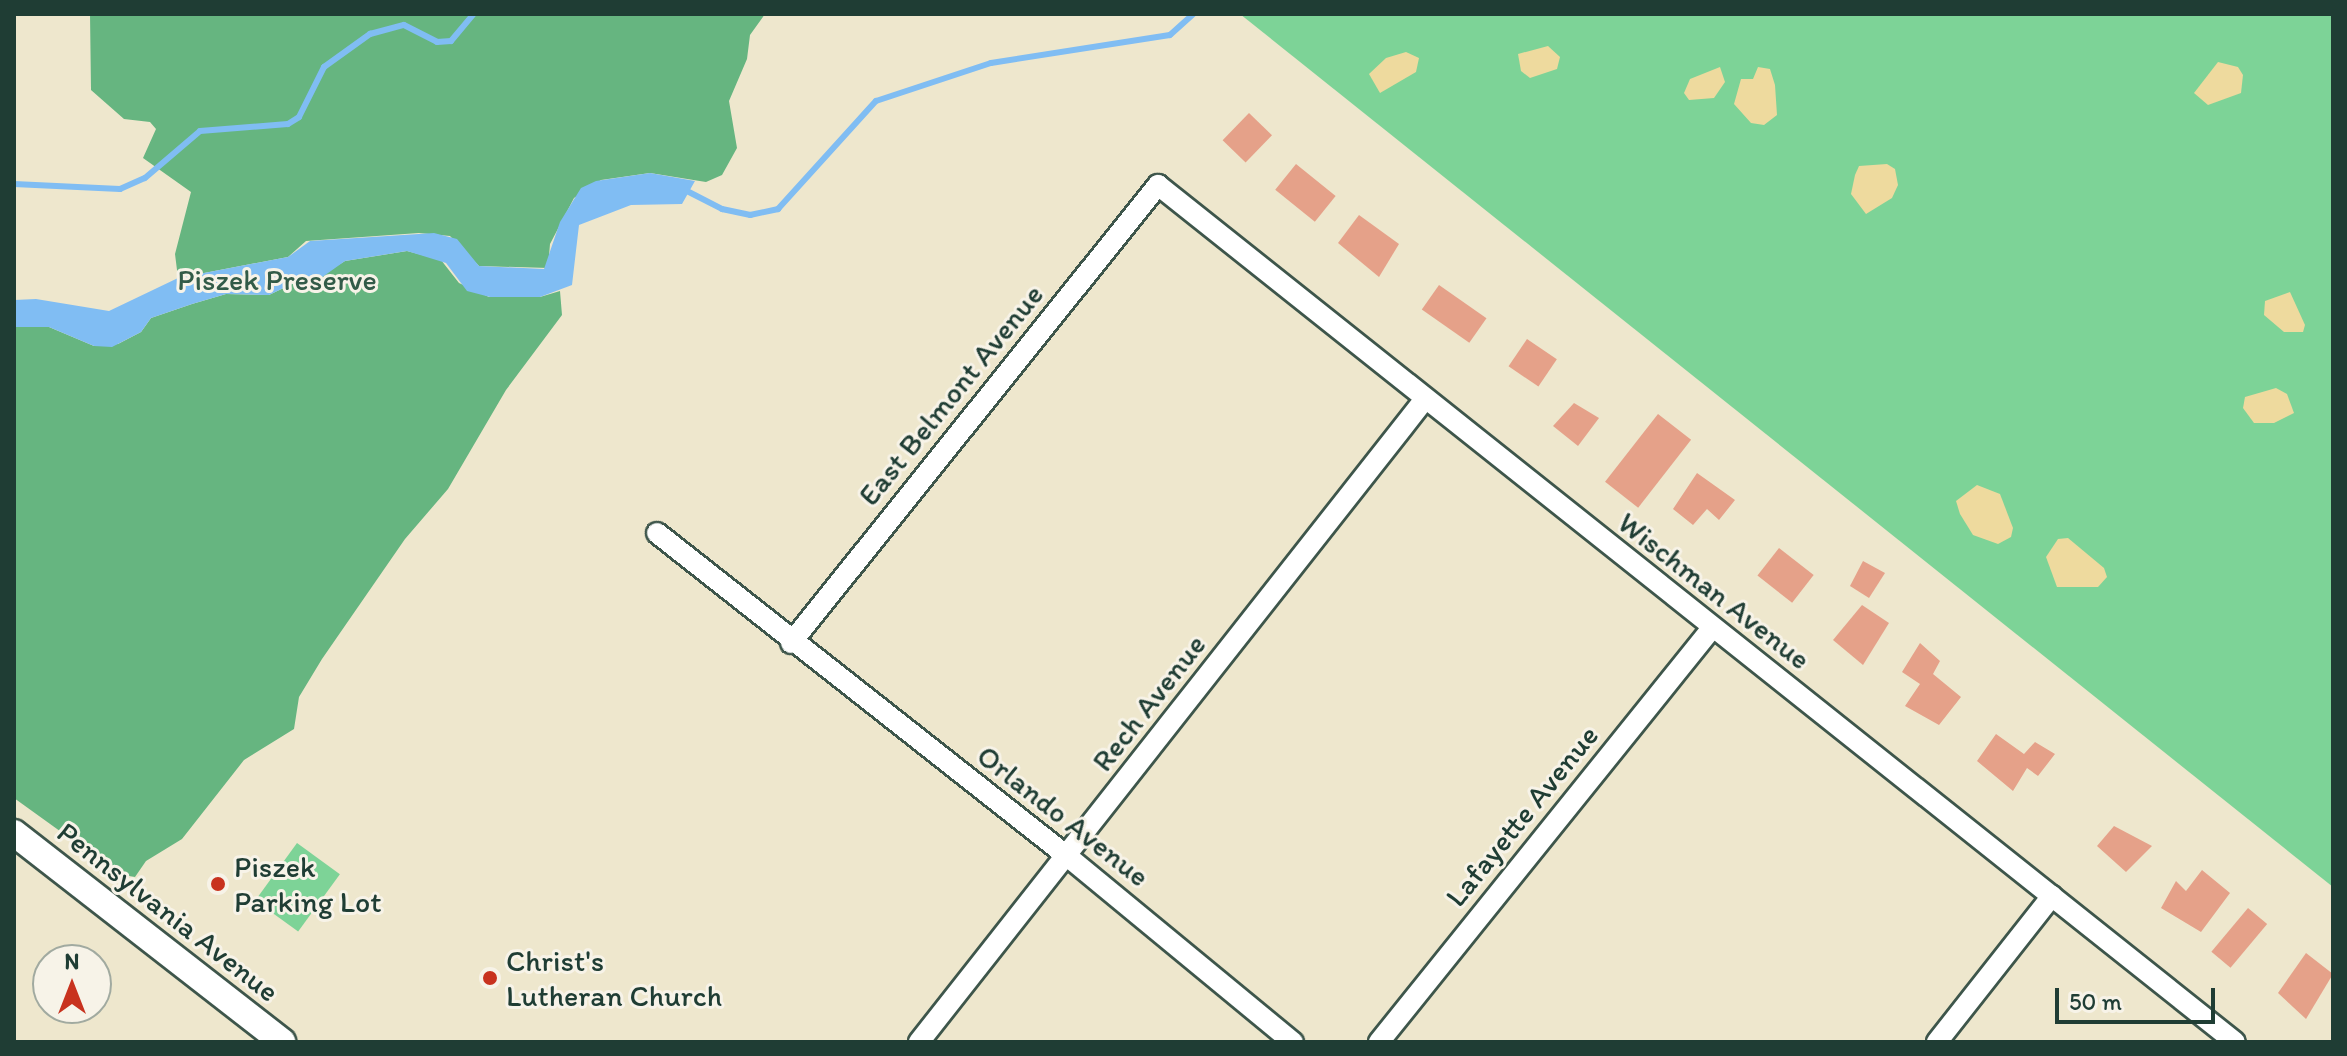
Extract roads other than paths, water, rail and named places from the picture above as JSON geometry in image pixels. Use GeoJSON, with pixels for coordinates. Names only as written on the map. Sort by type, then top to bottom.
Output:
{"type":"FeatureCollection","features":[{"type":"Feature","properties":{"kind":"main road","name":"Pennsylvania Avenue"},"geometry":{"type":"LineString","coordinates":[[14,833],[282,1042]]}},
{"type":"Feature","properties":{"kind":"street","name":"Wischman Avenue"},"geometry":{"type":"LineString","coordinates":[[1158,185],[2235,1042]]}},
{"type":"Feature","properties":{"kind":"street","name":"East Belmont Avenue"},"geometry":{"type":"LineString","coordinates":[[791,643],[1158,185]]}},
{"type":"Feature","properties":{"kind":"street","name":"Rech Avenue"},"geometry":{"type":"LineString","coordinates":[[919,1042],[1425,399]]}},
{"type":"Feature","properties":{"kind":"street","name":"Orlando Avenue"},"geometry":{"type":"LineString","coordinates":[[657,533],[791,643],[1067,856],[1293,1042]]}},
{"type":"Feature","properties":{"kind":"street","name":"Lafayette Avenue"},"geometry":{"type":"LineString","coordinates":[[1379,1042],[1712,628]]}},
{"type":"Feature","properties":{"kind":"street"},"geometry":{"type":"LineString","coordinates":[[1937,1042],[2052,896]]}},
{"type":"Feature","properties":{"kind":"water"},"geometry":{"type":"Polygon","coordinates":[[[650,173],[695,181],[682,204],[631,205],[579,225],[572,285],[540,297],[490,297],[467,291],[446,263],[407,251],[345,261],[321,278],[296,282],[269,295],[226,294],[192,304],[151,318],[141,332],[112,347],[94,346],[49,327],[14,327],[14,300],[36,299],[109,311],[178,278],[288,257],[310,241],[434,233],[457,239],[479,266],[544,269],[560,222],[581,188],[596,181],[650,173]]]}},
{"type":"Feature","properties":{"kind":"waterway"},"geometry":{"type":"LineString","coordinates":[[14,184],[120,189],[145,178],[200,131],[288,124],[299,117],[324,67],[370,34],[404,25],[437,42],[451,41],[474,14]]}},
{"type":"Feature","properties":{"kind":"waterway"},"geometry":{"type":"LineString","coordinates":[[685,190],[722,209],[750,215],[778,209],[876,101],[991,63],[1170,35],[1193,14]]}},
{"type":"Feature","properties":{"kind":"place","name":"Piszek Parking Lot"},"geometry":{"type":"Point","coordinates":[218,884]}},
{"type":"Feature","properties":{"kind":"place","name":"Christ's Lutheran Church"},"geometry":{"type":"Point","coordinates":[490,978]}},
{"type":"Feature","properties":{"kind":"park label","name":"Piszek Preserve"},"geometry":{"type":"Point","coordinates":[277,280]}}]}
